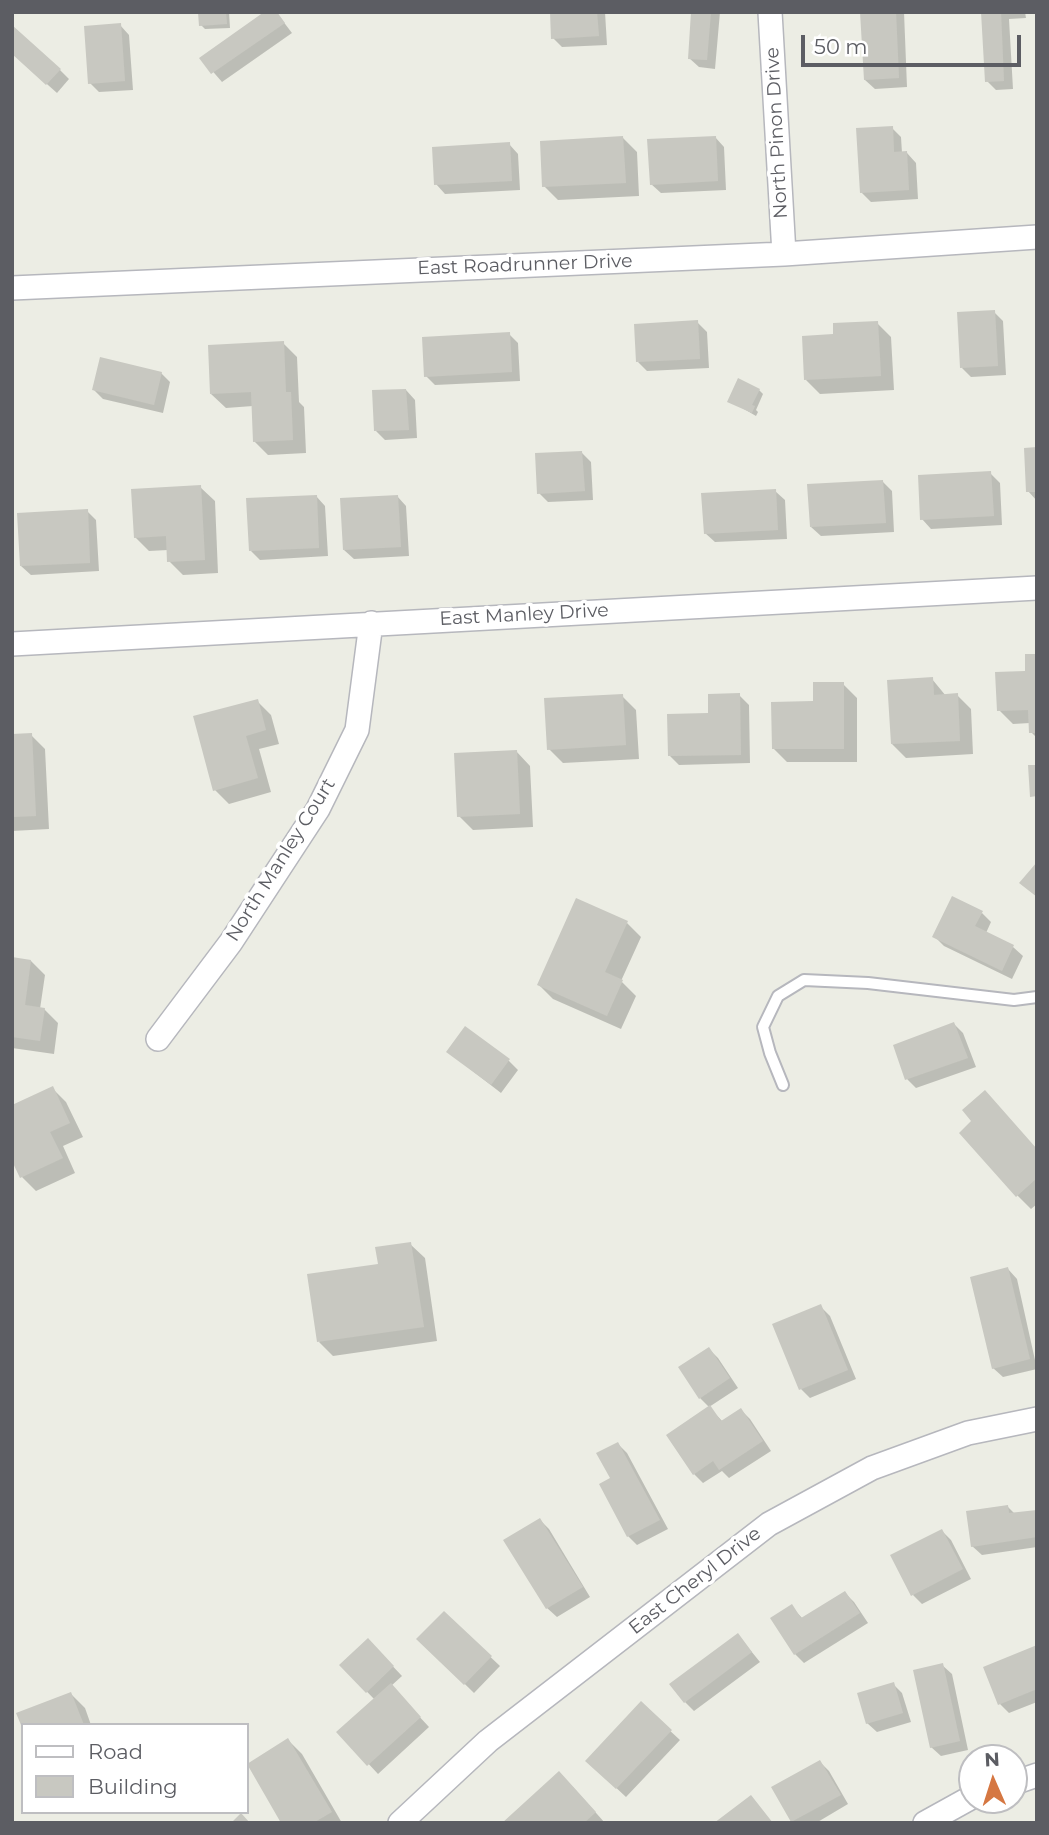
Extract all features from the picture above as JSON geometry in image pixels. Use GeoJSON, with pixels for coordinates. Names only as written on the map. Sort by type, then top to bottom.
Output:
{"type":"FeatureCollection","features":[{"type":"Feature","properties":{"kind":"street","name":"North Pinon Drive"},"geometry":{"type":"LineString","coordinates":[[770,12],[784,254]]}},
{"type":"Feature","properties":{"kind":"street","name":"East Roadrunner Drive"},"geometry":{"type":"LineString","coordinates":[[12,288],[784,254],[1037,237]]}},
{"type":"Feature","properties":{"kind":"street","name":"East Manley Drive"},"geometry":{"type":"LineString","coordinates":[[12,644],[1037,588]]}},
{"type":"Feature","properties":{"kind":"street","name":"North Manley Court"},"geometry":{"type":"LineString","coordinates":[[158,1040],[231,942],[318,808],[357,730],[371,623]]}},
{"type":"Feature","properties":{"kind":"street","name":"East Cheryl Drive"},"geometry":{"type":"LineString","coordinates":[[400,1823],[488,1741],[769,1524],[872,1468],[968,1433],[1037,1419]]}},
{"type":"Feature","properties":{"kind":"street"},"geometry":{"type":"LineString","coordinates":[[925,1823],[958,1805]]}},
{"type":"Feature","properties":{"kind":"lane"},"geometry":{"type":"LineString","coordinates":[[783,1085],[770,1054],[764,1027],[778,996],[804,980],[868,983],[1014,1000],[1037,997]]}},
{"type":"Feature","properties":{"kind":"building"},"geometry":{"type":"Polygon","coordinates":[[[198,12],[226,12],[227,24],[199,26],[198,12]]]}},
{"type":"Feature","properties":{"kind":"building"},"geometry":{"type":"Polygon","coordinates":[[[264,12],[277,12],[285,23],[211,74],[199,58],[264,12]]]}},
{"type":"Feature","properties":{"kind":"building"},"geometry":{"type":"Polygon","coordinates":[[[550,12],[597,12],[599,36],[551,39],[550,12]]]}},
{"type":"Feature","properties":{"kind":"building"},"geometry":{"type":"Polygon","coordinates":[[[691,12],[711,12],[707,60],[688,59],[691,12]]]}},
{"type":"Feature","properties":{"kind":"building"},"geometry":{"type":"Polygon","coordinates":[[[860,12],[896,12],[899,78],[864,80],[860,12]]]}},
{"type":"Feature","properties":{"kind":"building"},"geometry":{"type":"Polygon","coordinates":[[[981,12],[1001,12],[1004,81],[985,82],[981,12]]]}},
{"type":"Feature","properties":{"kind":"building"},"geometry":{"type":"Polygon","coordinates":[[[121,23],[125,81],[88,84],[84,26],[121,23]]]}},
{"type":"Feature","properties":{"kind":"building"},"geometry":{"type":"Polygon","coordinates":[[[12,25],[61,69],[46,85],[12,54],[12,25]]]}},
{"type":"Feature","properties":{"kind":"building"},"geometry":{"type":"Polygon","coordinates":[[[893,126],[894,152],[907,151],[909,190],[860,193],[856,128],[893,126]]]}},
{"type":"Feature","properties":{"kind":"building"},"geometry":{"type":"Polygon","coordinates":[[[623,136],[626,183],[542,187],[540,141],[623,136]]]}},
{"type":"Feature","properties":{"kind":"building"},"geometry":{"type":"Polygon","coordinates":[[[716,136],[718,181],[650,185],[647,139],[716,136]]]}},
{"type":"Feature","properties":{"kind":"building"},"geometry":{"type":"Polygon","coordinates":[[[510,142],[512,181],[434,185],[432,147],[510,142]]]}},
{"type":"Feature","properties":{"kind":"building"},"geometry":{"type":"Polygon","coordinates":[[[995,310],[998,366],[960,368],[957,312],[995,310]]]}},
{"type":"Feature","properties":{"kind":"building"},"geometry":{"type":"Polygon","coordinates":[[[698,320],[700,359],[636,362],[634,324],[698,320]]]}},
{"type":"Feature","properties":{"kind":"building"},"geometry":{"type":"Polygon","coordinates":[[[878,321],[881,376],[804,380],[802,336],[833,334],[833,323],[878,321]]]}},
{"type":"Feature","properties":{"kind":"building"},"geometry":{"type":"Polygon","coordinates":[[[510,332],[512,372],[424,377],[422,337],[510,332]]]}},
{"type":"Feature","properties":{"kind":"building"},"geometry":{"type":"Polygon","coordinates":[[[284,341],[286,392],[291,392],[293,440],[253,442],[251,392],[210,394],[208,345],[284,341]]]}},
{"type":"Feature","properties":{"kind":"building"},"geometry":{"type":"Polygon","coordinates":[[[100,357],[162,372],[154,405],[92,390],[100,357]]]}},
{"type":"Feature","properties":{"kind":"building"},"geometry":{"type":"Polygon","coordinates":[[[738,378],[760,389],[752,405],[755,406],[752,413],[727,402],[738,378]]]}},
{"type":"Feature","properties":{"kind":"building"},"geometry":{"type":"Polygon","coordinates":[[[406,389],[409,430],[374,431],[372,390],[406,389]]]}},
{"type":"Feature","properties":{"kind":"building"},"geometry":{"type":"Polygon","coordinates":[[[1037,447],[1037,492],[1026,492],[1024,448],[1037,447]]]}},
{"type":"Feature","properties":{"kind":"building"},"geometry":{"type":"Polygon","coordinates":[[[582,451],[585,491],[537,494],[535,453],[582,451]]]}},
{"type":"Feature","properties":{"kind":"building"},"geometry":{"type":"Polygon","coordinates":[[[991,471],[994,516],[920,520],[918,475],[991,471]]]}},
{"type":"Feature","properties":{"kind":"building"},"geometry":{"type":"Polygon","coordinates":[[[883,480],[886,523],[810,527],[807,484],[883,480]]]}},
{"type":"Feature","properties":{"kind":"building"},"geometry":{"type":"Polygon","coordinates":[[[201,485],[205,560],[167,562],[166,536],[134,538],[131,489],[201,485]]]}},
{"type":"Feature","properties":{"kind":"building"},"geometry":{"type":"Polygon","coordinates":[[[776,489],[778,530],[704,534],[701,493],[776,489]]]}},
{"type":"Feature","properties":{"kind":"building"},"geometry":{"type":"Polygon","coordinates":[[[317,495],[319,548],[249,551],[246,498],[317,495]]]}},
{"type":"Feature","properties":{"kind":"building"},"geometry":{"type":"Polygon","coordinates":[[[398,495],[401,547],[343,550],[340,498],[398,495]]]}},
{"type":"Feature","properties":{"kind":"building"},"geometry":{"type":"Polygon","coordinates":[[[88,509],[90,563],[20,566],[17,513],[88,509]]]}},
{"type":"Feature","properties":{"kind":"building"},"geometry":{"type":"Polygon","coordinates":[[[1025,654],[1037,654],[1037,733],[1029,733],[1028,710],[997,711],[995,672],[1025,671],[1025,654]]]}},
{"type":"Feature","properties":{"kind":"building"},"geometry":{"type":"Polygon","coordinates":[[[933,677],[934,695],[958,693],[960,741],[891,744],[887,680],[933,677]]]}},
{"type":"Feature","properties":{"kind":"building"},"geometry":{"type":"Polygon","coordinates":[[[813,682],[844,682],[844,749],[772,749],[771,702],[813,701],[813,682]]]}},
{"type":"Feature","properties":{"kind":"building"},"geometry":{"type":"Polygon","coordinates":[[[740,693],[741,755],[668,756],[667,714],[708,713],[708,694],[740,693]]]}},
{"type":"Feature","properties":{"kind":"building"},"geometry":{"type":"Polygon","coordinates":[[[623,694],[626,745],[547,750],[544,698],[623,694]]]}},
{"type":"Feature","properties":{"kind":"building"},"geometry":{"type":"Polygon","coordinates":[[[258,699],[266,730],[246,736],[258,778],[213,791],[193,716],[258,699]]]}},
{"type":"Feature","properties":{"kind":"building"},"geometry":{"type":"Polygon","coordinates":[[[32,733],[36,816],[12,817],[12,734],[32,733]]]}},
{"type":"Feature","properties":{"kind":"building"},"geometry":{"type":"Polygon","coordinates":[[[517,750],[520,814],[457,817],[454,753],[517,750]]]}},
{"type":"Feature","properties":{"kind":"building"},"geometry":{"type":"Polygon","coordinates":[[[1028,765],[1037,765],[1037,796],[1030,797],[1028,765]]]}},
{"type":"Feature","properties":{"kind":"building"},"geometry":{"type":"Polygon","coordinates":[[[1037,862],[1037,897],[1019,883],[1037,862]]]}},
{"type":"Feature","properties":{"kind":"building"},"geometry":{"type":"Polygon","coordinates":[[[952,896],[983,911],[975,926],[1014,945],[1002,971],[932,937],[952,896]]]}},
{"type":"Feature","properties":{"kind":"building"},"geometry":{"type":"Polygon","coordinates":[[[576,898],[628,921],[605,972],[623,980],[607,1016],[537,985],[576,898]]]}},
{"type":"Feature","properties":{"kind":"building"},"geometry":{"type":"Polygon","coordinates":[[[12,957],[31,960],[25,1005],[45,1008],[40,1041],[12,1037],[12,957]]]}},
{"type":"Feature","properties":{"kind":"building"},"geometry":{"type":"Polygon","coordinates":[[[954,1022],[968,1058],[905,1080],[893,1045],[954,1022]]]}},
{"type":"Feature","properties":{"kind":"building"},"geometry":{"type":"Polygon","coordinates":[[[465,1026],[510,1059],[491,1085],[446,1052],[465,1026]]]}},
{"type":"Feature","properties":{"kind":"building"},"geometry":{"type":"Polygon","coordinates":[[[53,1086],[70,1123],[50,1132],[63,1158],[20,1178],[12,1161],[12,1105],[53,1086]]]}},
{"type":"Feature","properties":{"kind":"building"},"geometry":{"type":"Polygon","coordinates":[[[985,1090],[1037,1149],[1037,1178],[1016,1197],[959,1133],[971,1121],[962,1110],[985,1090]]]}},
{"type":"Feature","properties":{"kind":"building"},"geometry":{"type":"Polygon","coordinates":[[[411,1242],[424,1327],[317,1342],[307,1274],[378,1264],[375,1247],[411,1242]]]}},
{"type":"Feature","properties":{"kind":"building"},"geometry":{"type":"Polygon","coordinates":[[[1008,1267],[1030,1359],[992,1369],[970,1277],[1008,1267]]]}},
{"type":"Feature","properties":{"kind":"building"},"geometry":{"type":"Polygon","coordinates":[[[821,1304],[848,1370],[799,1390],[772,1324],[821,1304]]]}},
{"type":"Feature","properties":{"kind":"building"},"geometry":{"type":"Polygon","coordinates":[[[709,1347],[730,1378],[699,1399],[678,1367],[709,1347]]]}},
{"type":"Feature","properties":{"kind":"building"},"geometry":{"type":"Polygon","coordinates":[[[710,1405],[721,1421],[741,1408],[763,1441],[719,1470],[713,1461],[693,1475],[666,1435],[710,1405]]]}},
{"type":"Feature","properties":{"kind":"building"},"geometry":{"type":"Polygon","coordinates":[[[618,1442],[660,1520],[627,1537],[599,1484],[610,1478],[596,1453],[618,1442]]]}},
{"type":"Feature","properties":{"kind":"building"},"geometry":{"type":"Polygon","coordinates":[[[1008,1505],[1009,1513],[1037,1510],[1037,1537],[971,1547],[966,1511],[1008,1505]]]}},
{"type":"Feature","properties":{"kind":"building"},"geometry":{"type":"Polygon","coordinates":[[[540,1518],[583,1587],[546,1609],[503,1540],[540,1518]]]}},
{"type":"Feature","properties":{"kind":"building"},"geometry":{"type":"Polygon","coordinates":[[[942,1529],[963,1569],[911,1596],[890,1555],[942,1529]]]}},
{"type":"Feature","properties":{"kind":"building"},"geometry":{"type":"Polygon","coordinates":[[[845,1591],[860,1613],[794,1655],[770,1618],[792,1604],[801,1618],[845,1591]]]}},
{"type":"Feature","properties":{"kind":"building"},"geometry":{"type":"Polygon","coordinates":[[[444,1611],[492,1656],[464,1685],[416,1639],[444,1611]]]}},
{"type":"Feature","properties":{"kind":"building"},"geometry":{"type":"Polygon","coordinates":[[[738,1633],[752,1652],[684,1703],[669,1684],[738,1633]]]}},
{"type":"Feature","properties":{"kind":"building"},"geometry":{"type":"Polygon","coordinates":[[[368,1638],[394,1666],[366,1693],[339,1665],[368,1638]]]}},
{"type":"Feature","properties":{"kind":"building"},"geometry":{"type":"Polygon","coordinates":[[[1037,1645],[1037,1689],[998,1705],[983,1667],[1037,1645]]]}},
{"type":"Feature","properties":{"kind":"building"},"geometry":{"type":"Polygon","coordinates":[[[943,1663],[960,1741],[930,1748],[913,1670],[943,1663]]]}},
{"type":"Feature","properties":{"kind":"building"},"geometry":{"type":"Polygon","coordinates":[[[894,1682],[903,1713],[866,1724],[857,1693],[894,1682]]]}},
{"type":"Feature","properties":{"kind":"building"},"geometry":{"type":"Polygon","coordinates":[[[391,1683],[421,1717],[367,1766],[336,1732],[391,1683]]]}},
{"type":"Feature","properties":{"kind":"building"},"geometry":{"type":"Polygon","coordinates":[[[71,1692],[83,1723],[21,1725],[16,1713],[71,1692]]]}},
{"type":"Feature","properties":{"kind":"building"},"geometry":{"type":"Polygon","coordinates":[[[641,1701],[672,1730],[616,1789],[585,1761],[641,1701]]]}},
{"type":"Feature","properties":{"kind":"building"},"geometry":{"type":"Polygon","coordinates":[[[288,1738],[332,1812],[313,1823],[281,1823],[248,1763],[288,1738]]]}},
{"type":"Feature","properties":{"kind":"building"},"geometry":{"type":"Polygon","coordinates":[[[820,1760],[841,1795],[791,1822],[771,1787],[820,1760]]]}},
{"type":"Feature","properties":{"kind":"building"},"geometry":{"type":"Polygon","coordinates":[[[559,1771],[596,1812],[584,1823],[502,1823],[559,1771]]]}},
{"type":"Feature","properties":{"kind":"building"},"geometry":{"type":"Polygon","coordinates":[[[751,1795],[773,1823],[714,1823],[751,1795]]]}},
{"type":"Feature","properties":{"kind":"building"},"geometry":{"type":"Polygon","coordinates":[[[242,1814],[250,1823],[231,1823],[242,1814]]]}}]}
